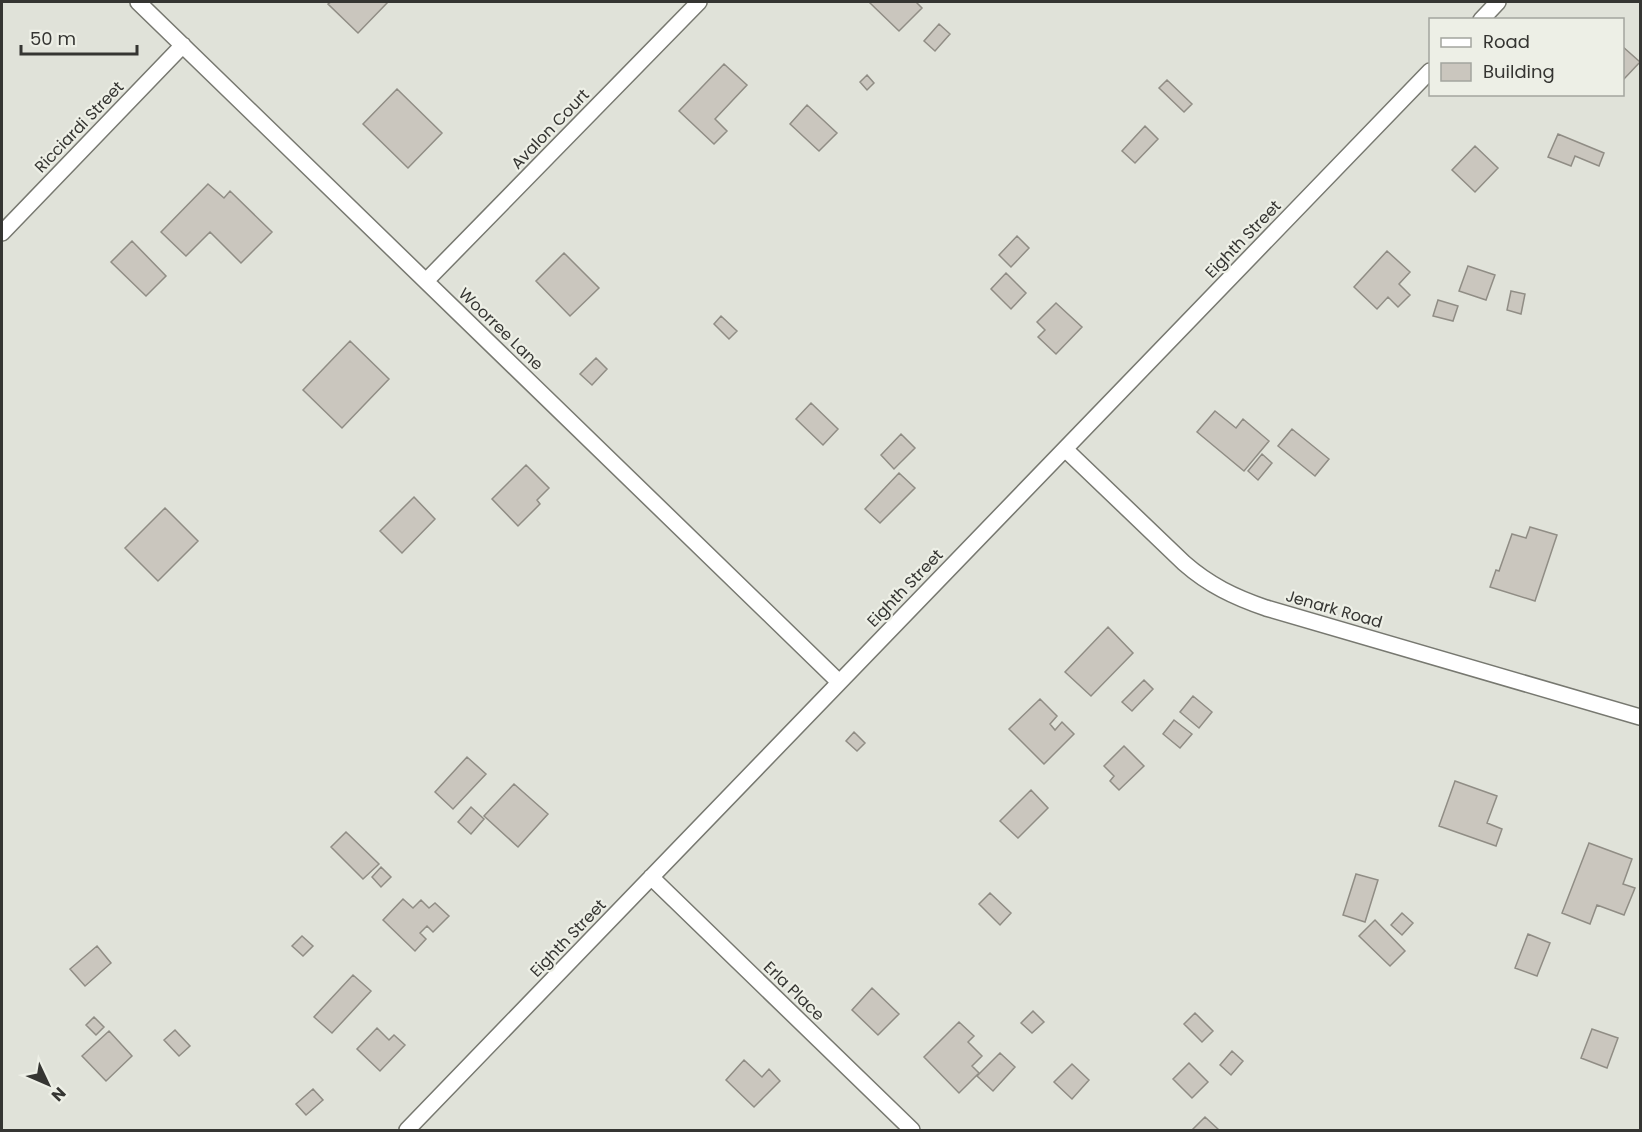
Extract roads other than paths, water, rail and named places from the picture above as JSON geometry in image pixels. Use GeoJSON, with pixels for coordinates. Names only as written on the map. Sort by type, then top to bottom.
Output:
{"type":"FeatureCollection","features":[{"type":"Feature","properties":{"kind":"street","name":"Woorree Lane"},"geometry":{"type":"LineString","coordinates":[[138,2],[840,682]]}},
{"type":"Feature","properties":{"kind":"street","name":"Avalon Court"},"geometry":{"type":"LineString","coordinates":[[426,281],[699,2]]}},
{"type":"Feature","properties":{"kind":"street"},"geometry":{"type":"LineString","coordinates":[[1482,18],[1498,2]]}},
{"type":"Feature","properties":{"kind":"street","name":"Ricciardi Street"},"geometry":{"type":"LineString","coordinates":[[2,233],[183,45]]}},
{"type":"Feature","properties":{"kind":"street","name":"Eighth Street"},"geometry":{"type":"LineString","coordinates":[[407,1131],[1429,73]]}},
{"type":"Feature","properties":{"kind":"street","name":"Jenark Road"},"geometry":{"type":"LineString","coordinates":[[1065,449],[1201,578],[1231,595],[1266,608],[1641,717]]}},
{"type":"Feature","properties":{"kind":"street","name":"Erla Place"},"geometry":{"type":"LineString","coordinates":[[651,877],[912,1131]]}}]}
